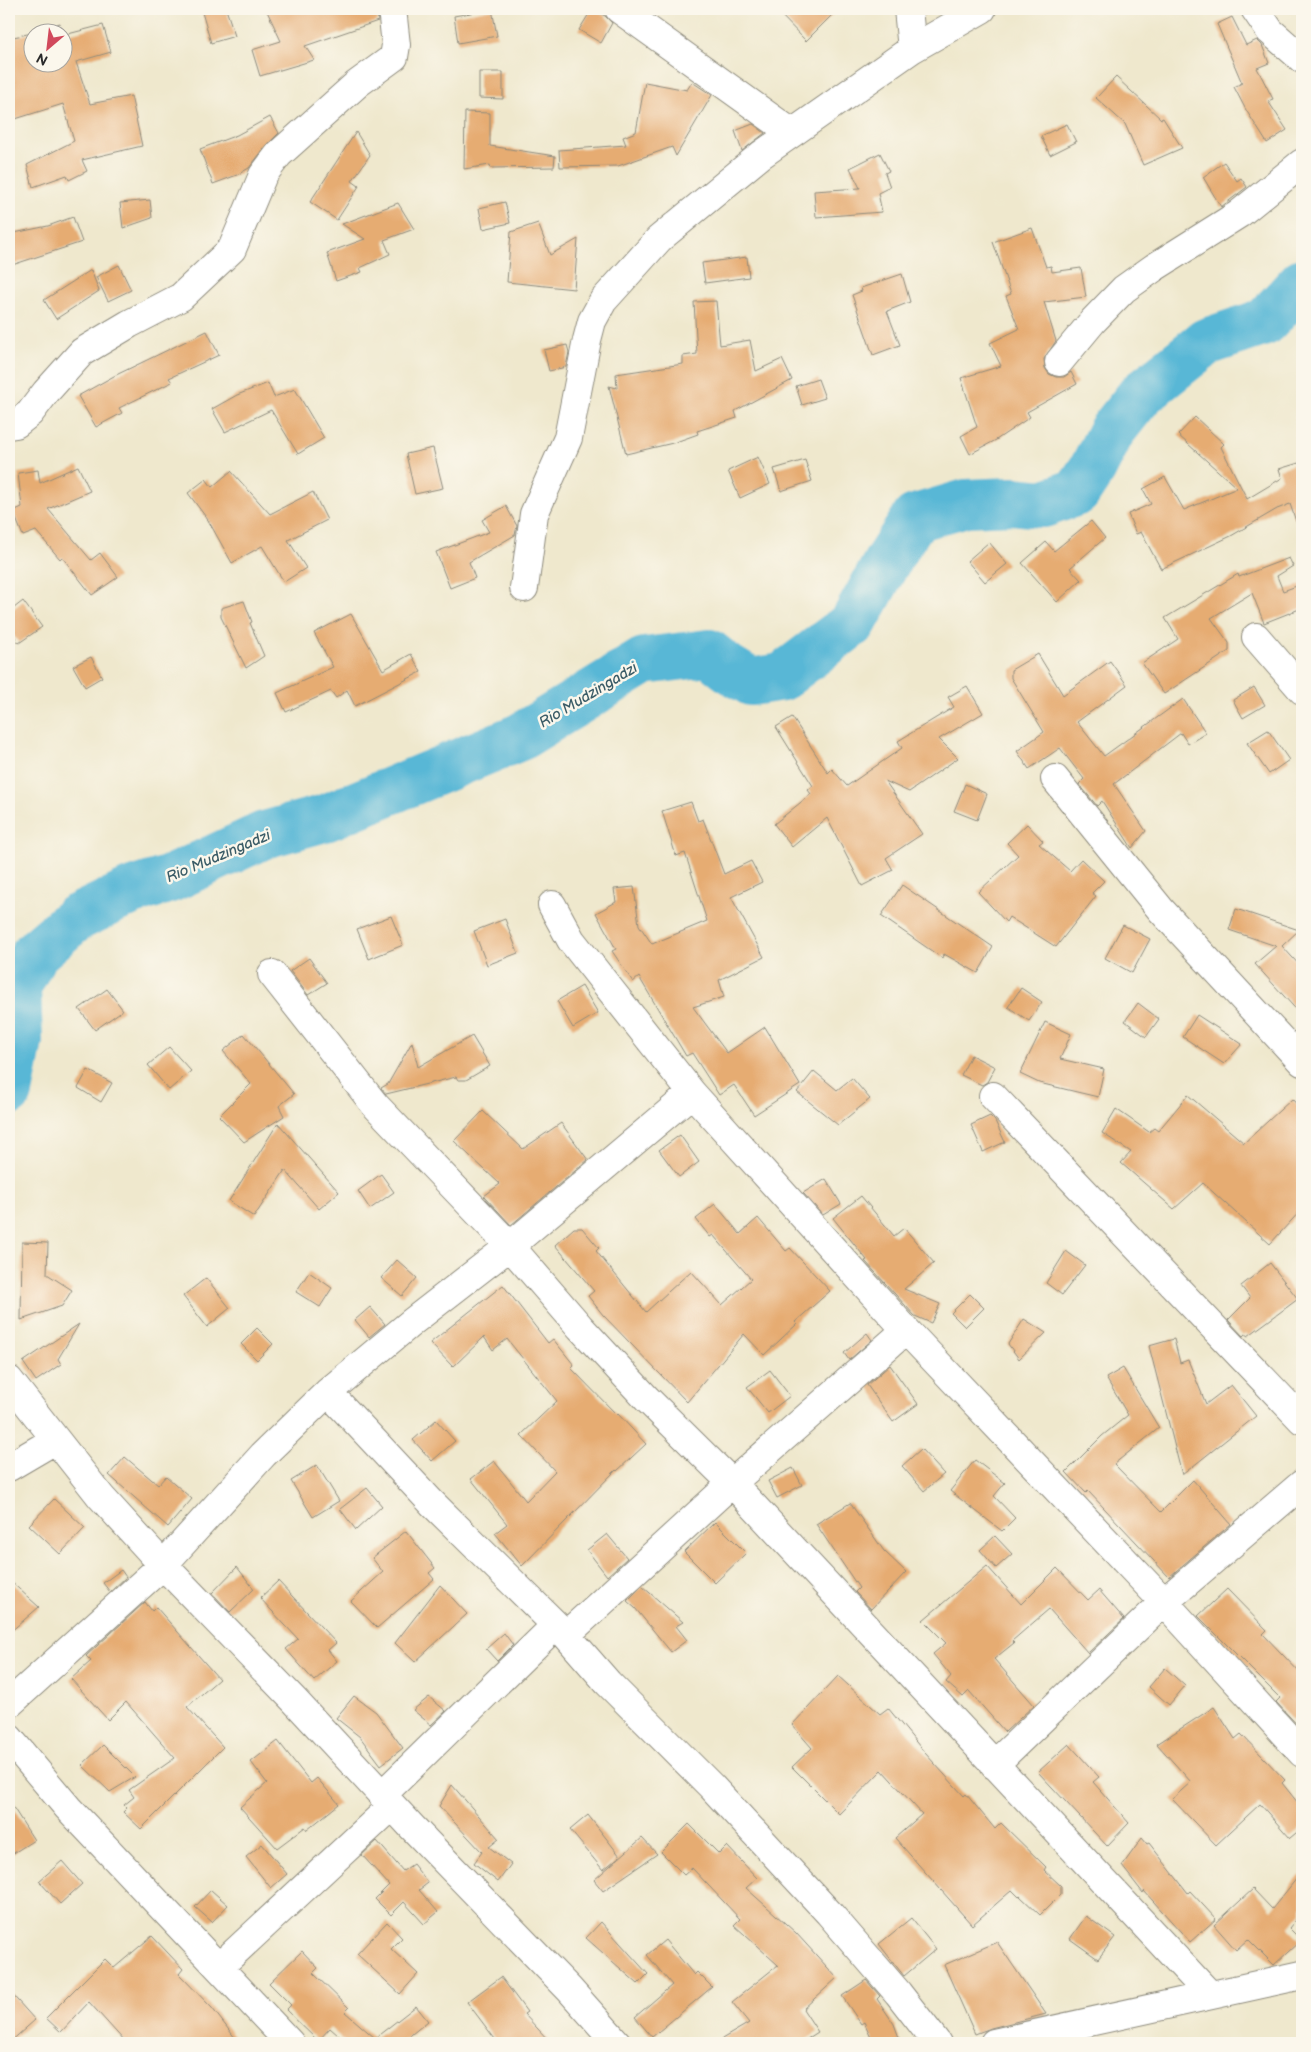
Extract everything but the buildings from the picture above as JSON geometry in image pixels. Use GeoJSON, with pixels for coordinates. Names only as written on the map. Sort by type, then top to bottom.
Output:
{"type":"FeatureCollection","features":[{"type":"Feature","properties":{"kind":"street"},"geometry":{"type":"LineString","coordinates":[[9,425],[16,424],[30,413],[82,352],[129,324],[181,297],[232,249],[263,175],[279,154],[357,84],[394,57],[396,45],[392,9]]}},
{"type":"Feature","properties":{"kind":"street"},"geometry":{"type":"LineString","coordinates":[[619,9],[792,134]]}},
{"type":"Feature","properties":{"kind":"street"},"geometry":{"type":"LineString","coordinates":[[908,9],[912,49]]}},
{"type":"Feature","properties":{"kind":"street"},"geometry":{"type":"LineString","coordinates":[[524,588],[534,514],[568,438],[592,321],[603,300],[658,239],[761,155],[912,49],[982,9]]}},
{"type":"Feature","properties":{"kind":"street"},"geometry":{"type":"LineString","coordinates":[[1255,9],[1270,31],[1302,60]]}},
{"type":"Feature","properties":{"kind":"street"},"geometry":{"type":"LineString","coordinates":[[1059,362],[1093,321],[1124,289],[1155,266],[1238,214],[1302,163]]}},
{"type":"Feature","properties":{"kind":"street"},"geometry":{"type":"LineString","coordinates":[[1256,637],[1302,690]]}},
{"type":"Feature","properties":{"kind":"street"},"geometry":{"type":"LineString","coordinates":[[1055,778],[1161,910],[1302,1062]]}},
{"type":"Feature","properties":{"kind":"street"},"geometry":{"type":"LineString","coordinates":[[552,905],[571,940],[692,1093],[906,1330],[1164,1602],[1302,1753]]}},
{"type":"Feature","properties":{"kind":"street"},"geometry":{"type":"LineString","coordinates":[[272,974],[375,1105],[510,1246],[580,1327],[732,1483],[1210,1995]]}},
{"type":"Feature","properties":{"kind":"street"},"geometry":{"type":"LineString","coordinates":[[9,1704],[163,1565],[263,1455],[328,1392],[412,1322],[510,1246],[692,1093]]}},
{"type":"Feature","properties":{"kind":"street"},"geometry":{"type":"LineString","coordinates":[[993,1096],[1302,1420]]}},
{"type":"Feature","properties":{"kind":"street"},"geometry":{"type":"LineString","coordinates":[[219,1967],[561,1630],[906,1330]]}},
{"type":"Feature","properties":{"kind":"street"},"geometry":{"type":"LineString","coordinates":[[9,1380],[101,1497],[163,1565],[569,1989],[617,2043]]}},
{"type":"Feature","properties":{"kind":"street"},"geometry":{"type":"LineString","coordinates":[[328,1392],[432,1503],[561,1630],[608,1683],[712,1787],[829,1913],[898,1993],[937,2043]]}},
{"type":"Feature","properties":{"kind":"street"},"geometry":{"type":"LineString","coordinates":[[9,1467],[55,1440]]}},
{"type":"Feature","properties":{"kind":"street"},"geometry":{"type":"LineString","coordinates":[[994,1765],[1164,1602],[1302,1484]]}},
{"type":"Feature","properties":{"kind":"street"},"geometry":{"type":"LineString","coordinates":[[9,1738],[68,1808],[290,2043]]}},
{"type":"Feature","properties":{"kind":"street"},"geometry":{"type":"LineString","coordinates":[[994,2043],[1070,2035],[1210,1995],[1302,1975]]}},
{"type":"Feature","properties":{"kind":"waterway","name":"Rio Mudzingadzi"},"geometry":{"type":"LineString","coordinates":[[9,1092],[19,1041],[17,988],[34,954],[76,918],[130,892],[170,879],[264,835],[325,818],[520,737],[644,661],[709,653],[728,668],[751,682],[782,677],[853,623],[889,558],[915,518],[966,503],[1012,501],[1043,504],[1077,492],[1093,468],[1111,432],[1141,394],[1206,342],[1265,322],[1302,282]]}}]}
